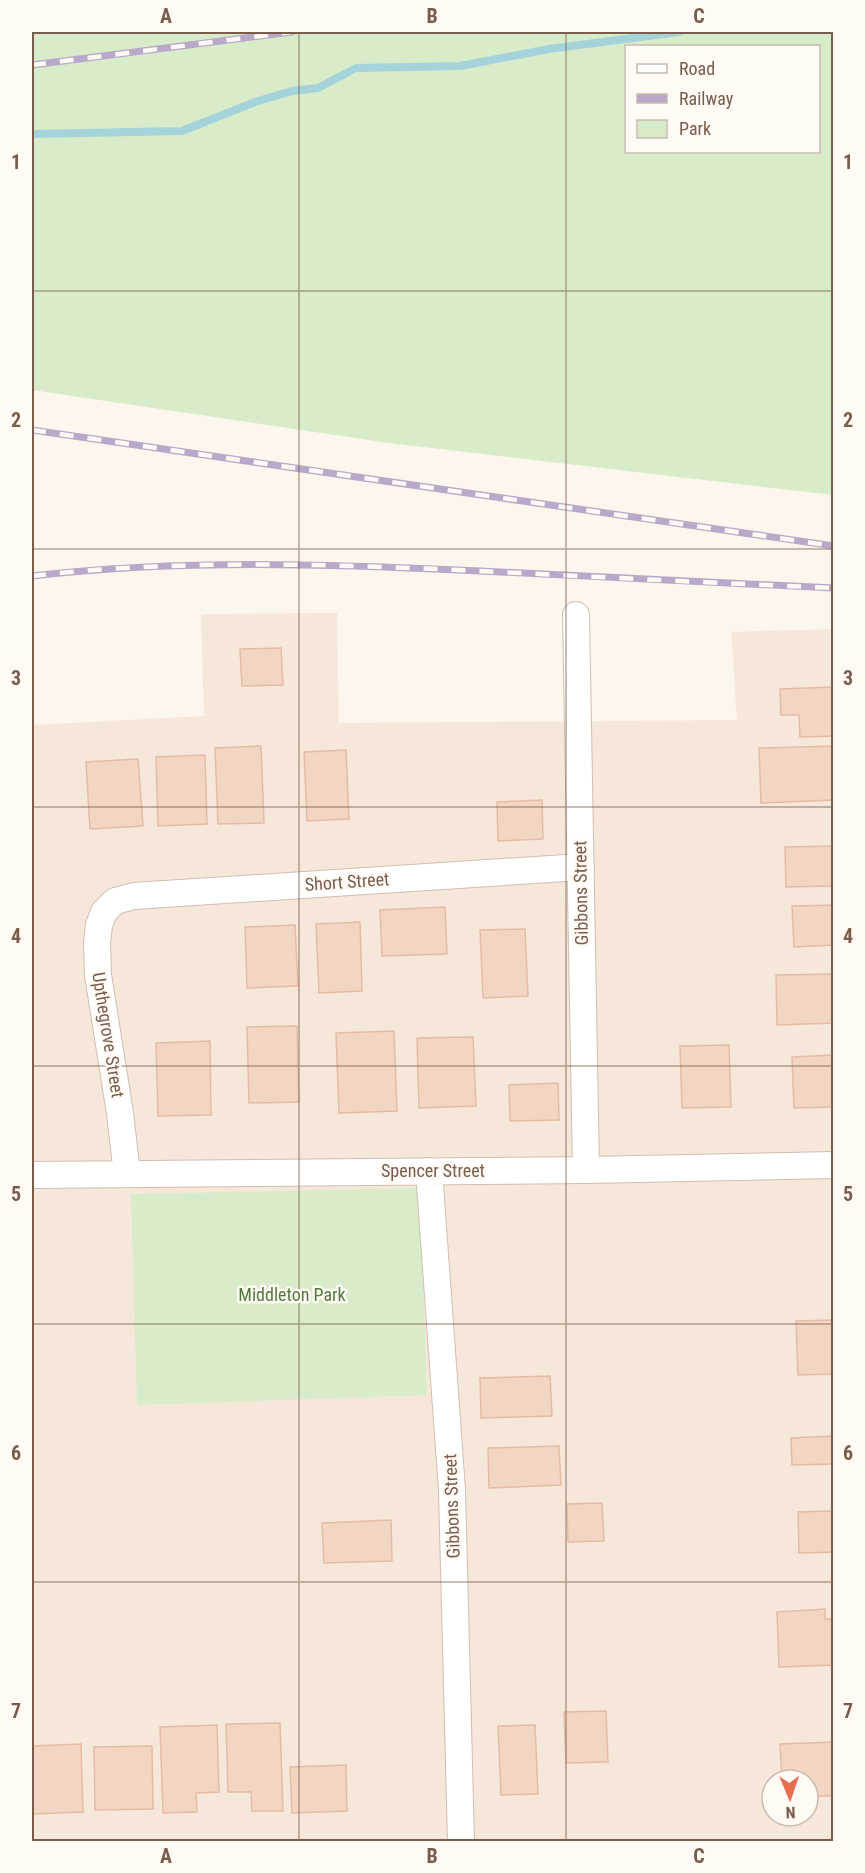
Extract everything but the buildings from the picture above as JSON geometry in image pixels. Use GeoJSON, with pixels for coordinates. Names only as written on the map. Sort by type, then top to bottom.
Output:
{"type":"FeatureCollection","features":[{"type":"Feature","properties":{"kind":"street","name":"Gibbons Street"},"geometry":{"type":"LineString","coordinates":[[576,615],[585,1170]]}},
{"type":"Feature","properties":{"kind":"street","name":"Short Street"},"geometry":{"type":"LineString","coordinates":[[115,901],[135,896],[581,867]]}},
{"type":"Feature","properties":{"kind":"street","name":"Upthegrove Street"},"geometry":{"type":"LineString","coordinates":[[115,901],[104,912],[99,925],[98,975],[120,1113],[127,1174]]}},
{"type":"Feature","properties":{"kind":"street","name":"Spencer Street"},"geometry":{"type":"LineString","coordinates":[[32,1175],[585,1170],[834,1165]]}},
{"type":"Feature","properties":{"kind":"street","name":"Gibbons Street"},"geometry":{"type":"LineString","coordinates":[[429,1171],[452,1490],[461,1842]]}},
{"type":"Feature","properties":{"kind":"shaded area"},"geometry":{"type":"Polygon","coordinates":[[[337,613],[339,723],[737,720],[731,632],[833,629],[833,1841],[32,1842],[32,725],[204,716],[201,614],[337,613]]]}},
{"type":"Feature","properties":{"kind":"green space"},"geometry":{"type":"Polygon","coordinates":[[[32,32],[833,32],[833,495],[389,443],[32,390],[32,32]]]}},
{"type":"Feature","properties":{"kind":"green space","name":"Middleton Park"},"geometry":{"type":"Polygon","coordinates":[[[420,1188],[427,1395],[137,1405],[131,1194],[420,1188]]]}},
{"type":"Feature","properties":{"kind":"waterway"},"geometry":{"type":"LineString","coordinates":[[32,134],[182,131],[255,102],[292,91],[318,88],[356,68],[460,66],[549,49],[679,32]]}},
{"type":"Feature","properties":{"kind":"railway"},"geometry":{"type":"LineString","coordinates":[[32,65],[292,32]]}},
{"type":"Feature","properties":{"kind":"railway"},"geometry":{"type":"LineString","coordinates":[[32,430],[834,546]]}},
{"type":"Feature","properties":{"kind":"railway"},"geometry":{"type":"LineString","coordinates":[[32,576],[143,567],[256,564],[424,569],[834,588]]}}]}
